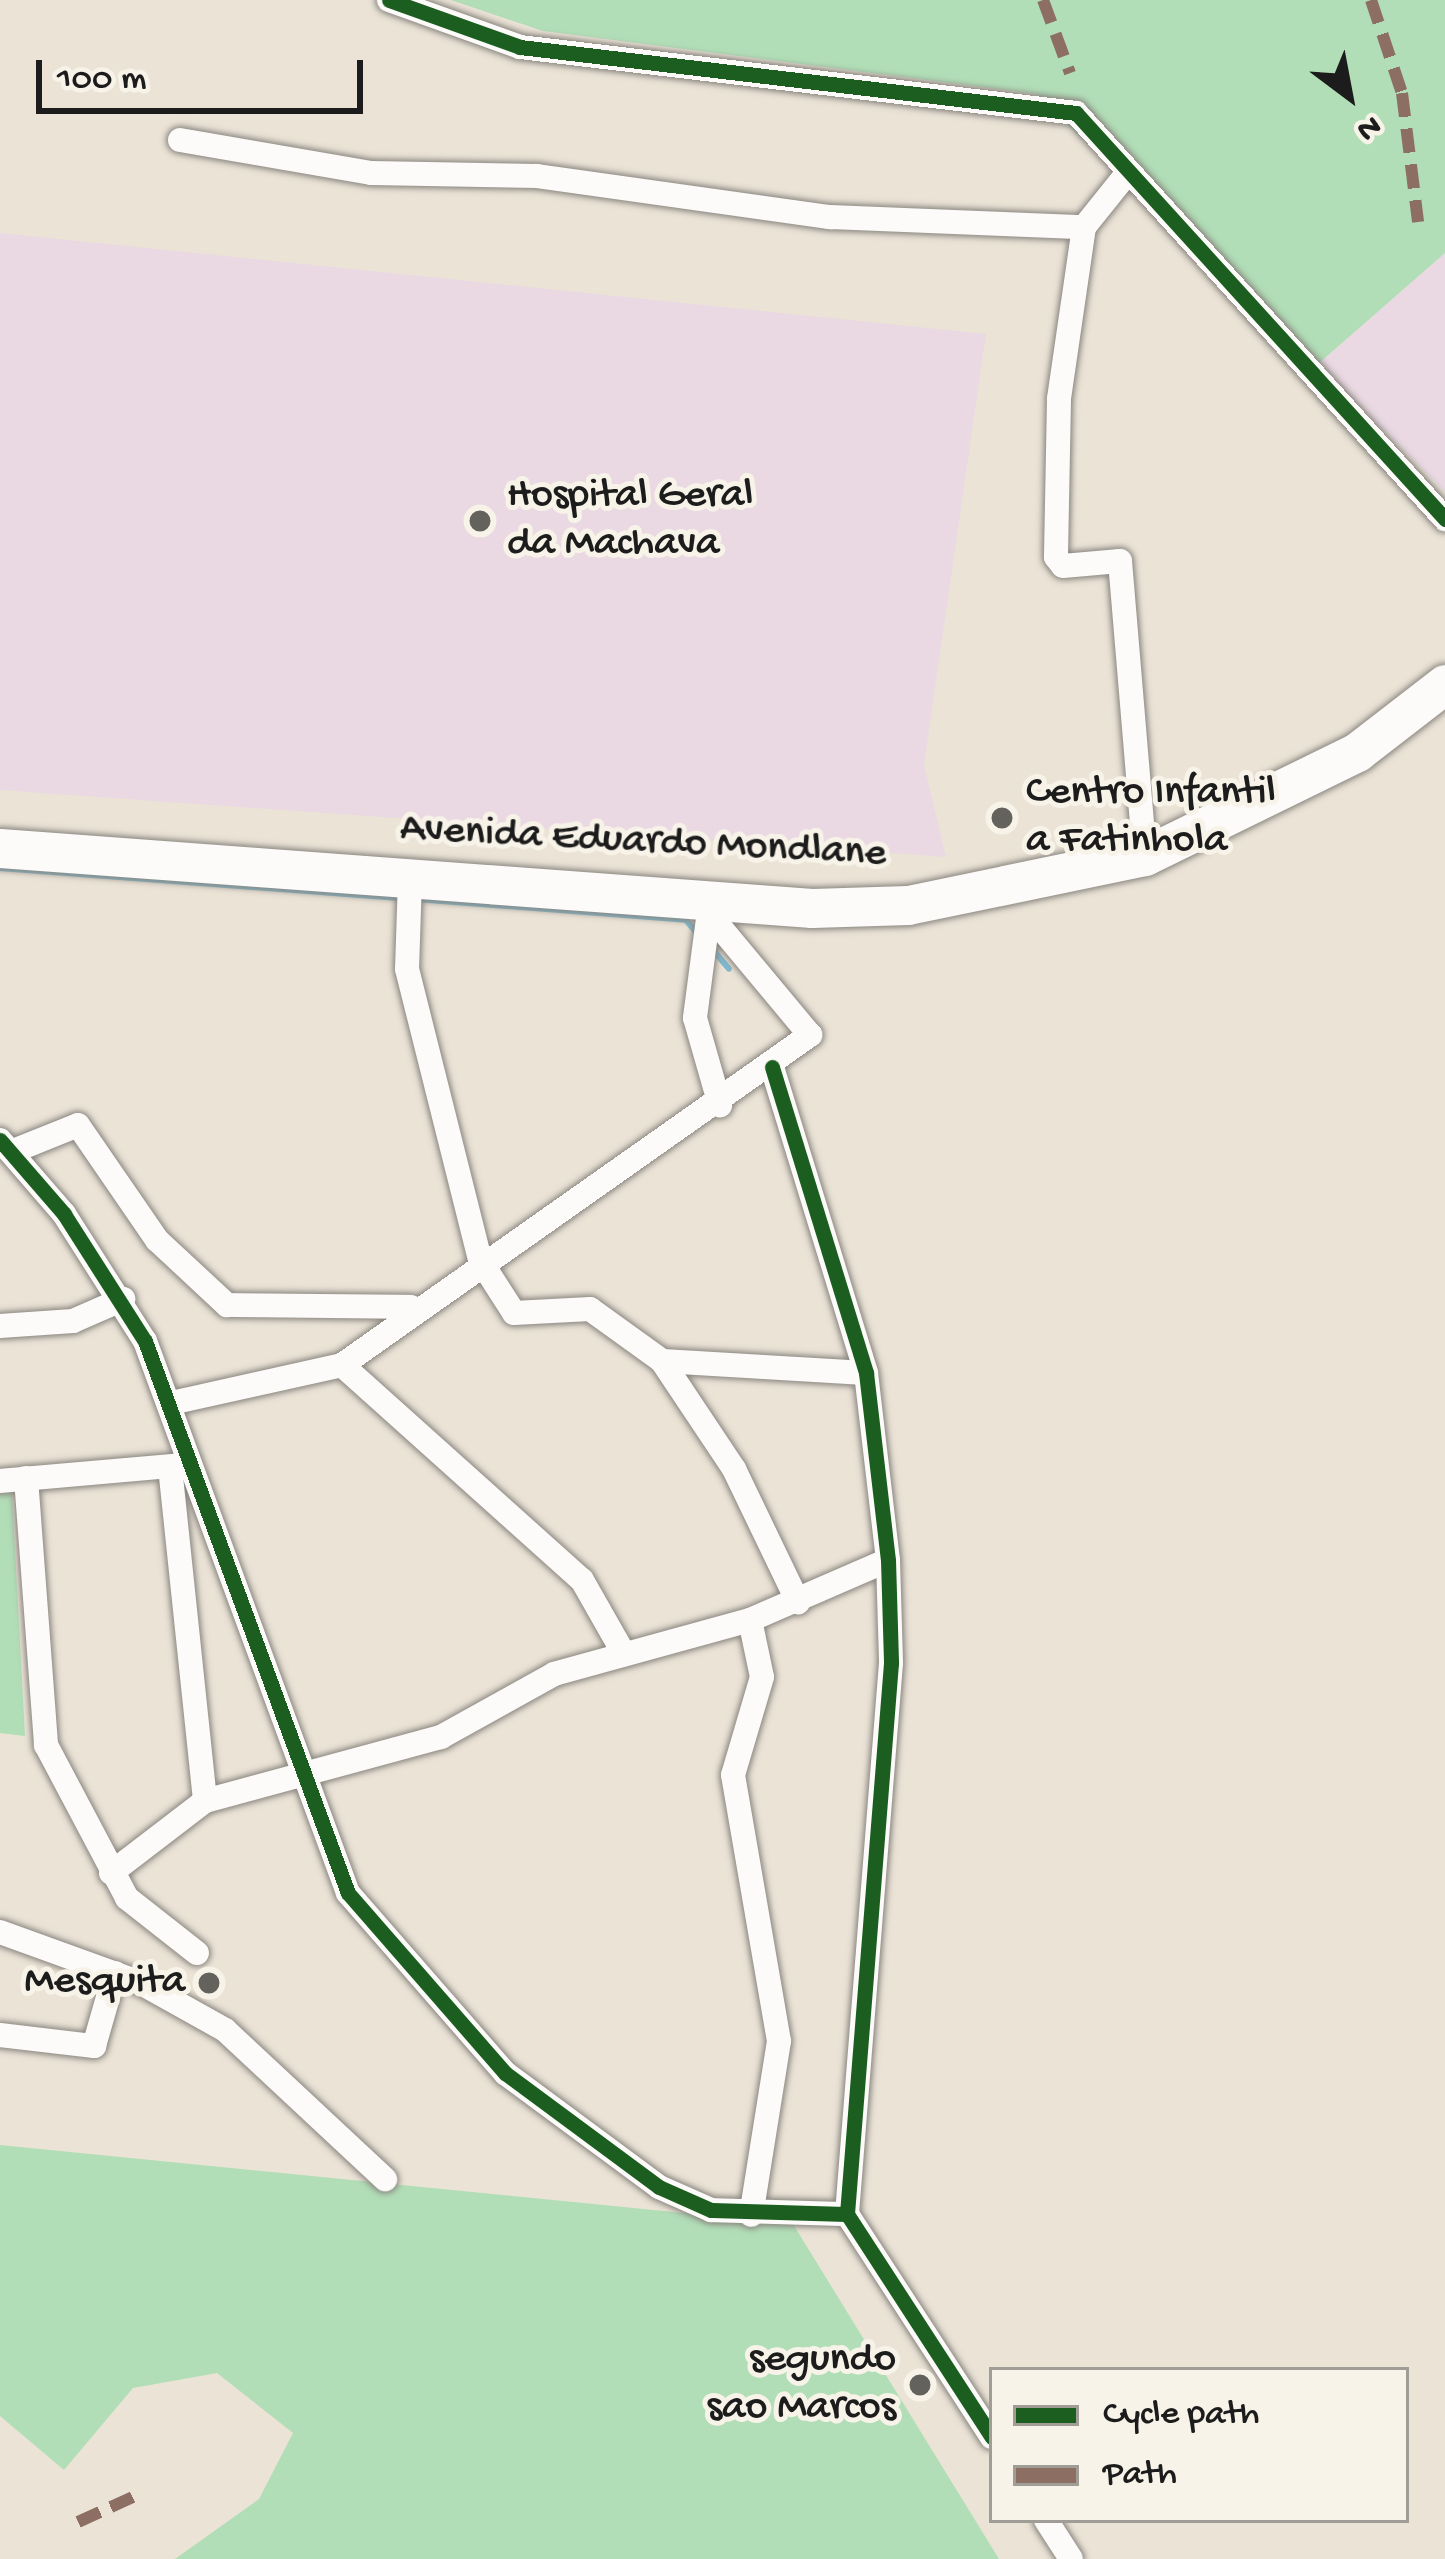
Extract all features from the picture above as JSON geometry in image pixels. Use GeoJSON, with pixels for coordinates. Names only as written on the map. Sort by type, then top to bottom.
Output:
{"type":"FeatureCollection","features":[{"type":"Feature","properties":{"kind":"main road","name":"Avenida Eduardo Mondlane"},"geometry":{"type":"LineString","coordinates":[[0,848],[703,905],[908,905],[1145,856],[1357,752],[1445,684]]}},
{"type":"Feature","properties":{"kind":"street"},"geometry":{"type":"LineString","coordinates":[[388,0],[520,47],[818,87],[1076,113],[1125,176],[1445,519]]}},
{"type":"Feature","properties":{"kind":"street"},"geometry":{"type":"LineString","coordinates":[[180,140],[370,172],[537,176],[830,218],[1084,227]]}},
{"type":"Feature","properties":{"kind":"street"},"geometry":{"type":"LineString","coordinates":[[1125,176],[1084,227],[1059,399],[1056,557],[1063,566],[1120,561],[1145,856]]}},
{"type":"Feature","properties":{"kind":"street"},"geometry":{"type":"LineString","coordinates":[[410,878],[407,969],[481,1260],[514,1313],[590,1309],[662,1361],[719,1443],[798,1603]]}},
{"type":"Feature","properties":{"kind":"street"},"geometry":{"type":"LineString","coordinates":[[171,1403],[342,1364],[411,1307],[720,1105],[811,1035],[703,905]]}},
{"type":"Feature","properties":{"kind":"street"},"geometry":{"type":"LineString","coordinates":[[703,905],[695,1018],[720,1105]]}},
{"type":"Feature","properties":{"kind":"street"},"geometry":{"type":"LineString","coordinates":[[772,1067],[866,1373],[888,1560],[891,1663],[847,2214],[989,2432]]}},
{"type":"Feature","properties":{"kind":"street"},"geometry":{"type":"LineString","coordinates":[[205,1801],[180,1465],[171,1403],[123,1299],[6,1146],[78,1125],[157,1240],[227,1305],[411,1307]]}},
{"type":"Feature","properties":{"kind":"street"},"geometry":{"type":"LineString","coordinates":[[0,1326],[74,1321],[123,1299]]}},
{"type":"Feature","properties":{"kind":"street"},"geometry":{"type":"LineString","coordinates":[[662,1361],[866,1373]]}},
{"type":"Feature","properties":{"kind":"street"},"geometry":{"type":"LineString","coordinates":[[342,1364],[582,1580],[624,1654]]}},
{"type":"Feature","properties":{"kind":"street"},"geometry":{"type":"LineString","coordinates":[[0,1481],[180,1465]]}},
{"type":"Feature","properties":{"kind":"street"},"geometry":{"type":"LineString","coordinates":[[180,1465],[348,1893],[446,2015],[550,2114],[659,2187],[751,2215],[847,2214]]}},
{"type":"Feature","properties":{"kind":"street"},"geometry":{"type":"LineString","coordinates":[[26,1478],[44,1737],[111,1873],[197,1953]]}},
{"type":"Feature","properties":{"kind":"street"},"geometry":{"type":"LineString","coordinates":[[111,1873],[205,1801],[299,1770],[441,1737],[554,1674],[750,1620],[888,1560]]}},
{"type":"Feature","properties":{"kind":"street"},"geometry":{"type":"LineString","coordinates":[[750,1620],[762,1677],[734,1775],[779,2041],[751,2215]]}},
{"type":"Feature","properties":{"kind":"street"},"geometry":{"type":"LineString","coordinates":[[0,1932],[115,1973],[225,2030],[385,2180]]}},
{"type":"Feature","properties":{"kind":"street"},"geometry":{"type":"LineString","coordinates":[[0,2035],[94,2046],[115,1973]]}},
{"type":"Feature","properties":{"kind":"street"},"geometry":{"type":"LineString","coordinates":[[1048,2523],[1071,2559]]}},
{"type":"Feature","properties":{"kind":"shaded area","name":"Hospital Geral da Machava"},"geometry":{"type":"Polygon","coordinates":[[[0,233],[986,334],[924,765],[946,857],[0,790],[0,233]]]}},
{"type":"Feature","properties":{"kind":"shaded area"},"geometry":{"type":"Polygon","coordinates":[[[1445,253],[1445,492],[1318,364],[1445,253]]]}},
{"type":"Feature","properties":{"kind":"green space"},"geometry":{"type":"Polygon","coordinates":[[[451,0],[1445,0],[1445,253],[1318,364],[1035,94],[543,31],[451,0]]]}},
{"type":"Feature","properties":{"kind":"green space"},"geometry":{"type":"Polygon","coordinates":[[[12,1493],[25,1736],[0,1733],[0,1494],[12,1493]]]}},
{"type":"Feature","properties":{"kind":"green space"},"geometry":{"type":"Polygon","coordinates":[[[0,2145],[793,2224],[999,2559],[175,2559],[259,2499],[293,2433],[217,2373],[133,2388],[64,2470],[0,2416],[0,2145]]]}},
{"type":"Feature","properties":{"kind":"waterway"},"geometry":{"type":"LineString","coordinates":[[0,868],[403,898]]}},
{"type":"Feature","properties":{"kind":"waterway"},"geometry":{"type":"LineString","coordinates":[[416,899],[686,920],[697,933]]}},
{"type":"Feature","properties":{"kind":"waterway"},"geometry":{"type":"LineString","coordinates":[[714,951],[729,969]]}},
{"type":"Feature","properties":{"kind":"marked path"},"geometry":{"type":"LineString","coordinates":[[1043,0],[1070,73]]}},
{"type":"Feature","properties":{"kind":"marked path"},"geometry":{"type":"LineString","coordinates":[[1371,0],[1402,93],[1418,222]]}},
{"type":"Feature","properties":{"kind":"marked path"},"geometry":{"type":"LineString","coordinates":[[78,2522],[135,2496]]}},
{"type":"Feature","properties":{"kind":"cycle path"},"geometry":{"type":"LineString","coordinates":[[389,0],[520,47],[1076,113],[1445,519]]}},
{"type":"Feature","properties":{"kind":"cycle path"},"geometry":{"type":"LineString","coordinates":[[772,1067],[866,1373],[888,1560],[891,1663],[847,2214],[989,2432]]}},
{"type":"Feature","properties":{"kind":"cycle path"},"geometry":{"type":"LineString","coordinates":[[0,1140],[64,1214],[145,1341],[348,1893],[505,2073],[659,2187],[711,2210],[847,2214]]}},
{"type":"Feature","properties":{"kind":"place","name":"Hospital Geral da Machava"},"geometry":{"type":"Point","coordinates":[480,521]}},
{"type":"Feature","properties":{"kind":"place","name":"Centro Infantil a Fatinhola"},"geometry":{"type":"Point","coordinates":[1002,818]}},
{"type":"Feature","properties":{"kind":"place","name":"Mesquita"},"geometry":{"type":"Point","coordinates":[209,1983]}},
{"type":"Feature","properties":{"kind":"place","name":"segundo sao Marcos"},"geometry":{"type":"Point","coordinates":[920,2385]}}]}
